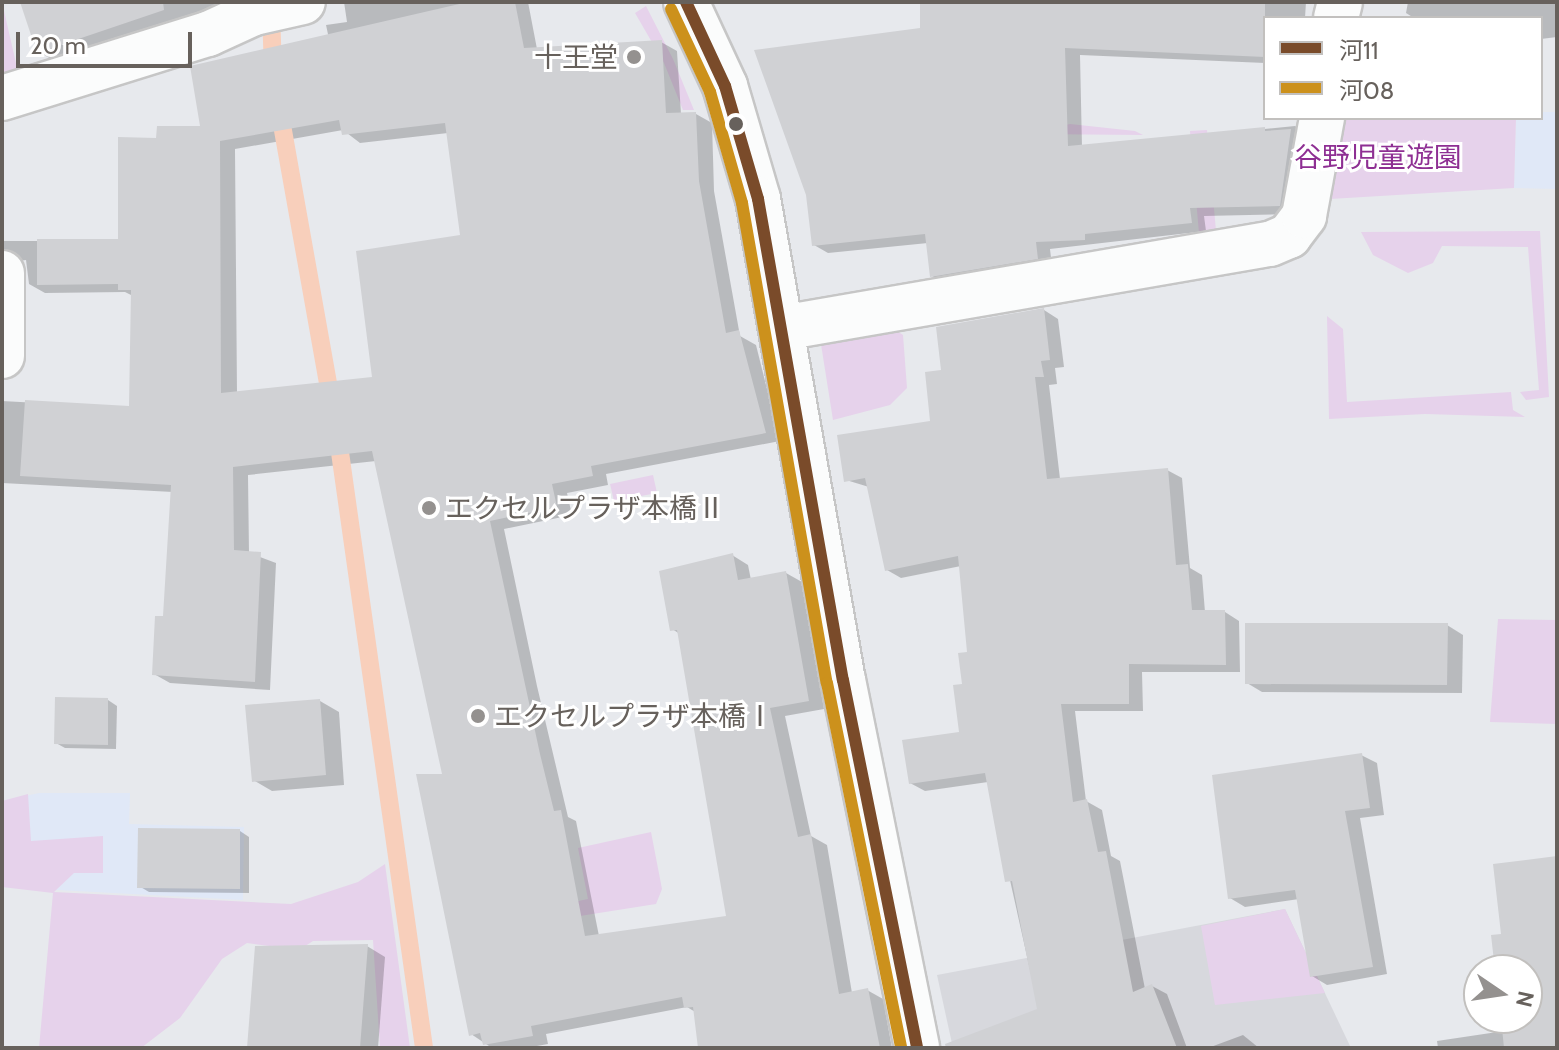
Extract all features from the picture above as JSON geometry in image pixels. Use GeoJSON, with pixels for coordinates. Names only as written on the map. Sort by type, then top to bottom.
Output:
{"type":"FeatureCollection","features":[{"type":"Feature","properties":{"kind":"street"},"geometry":{"type":"LineString","coordinates":[[686,2],[725,86],[745,144],[782,328],[846,695],[917,1048]]}},
{"type":"Feature","properties":{"kind":"street"},"geometry":{"type":"LineString","coordinates":[[2,98],[208,34],[281,7]]}},
{"type":"Feature","properties":{"kind":"street"},"geometry":{"type":"LineString","coordinates":[[782,328],[1270,244],[1289,236],[1307,203],[1322,120]]}},
{"type":"Feature","properties":{"kind":"street"},"geometry":{"type":"LineString","coordinates":[[2,273],[2,356]]}},
{"type":"Feature","properties":{"kind":"shaded area"},"geometry":{"type":"Polygon","coordinates":[[[1543,112],[1557,112],[1557,189],[1514,188],[1516,120],[1543,120],[1543,112]]]}},
{"type":"Feature","properties":{"kind":"shaded area"},"geometry":{"type":"Polygon","coordinates":[[[39,793],[130,793],[129,824],[244,827],[243,900],[2,887],[2,801],[39,793]]]}},
{"type":"Feature","properties":{"kind":"shaded area"},"geometry":{"type":"Polygon","coordinates":[[[1285,909],[1351,1048],[953,1048],[937,975],[1285,909]]]}},
{"type":"Feature","properties":{"kind":"green space"},"geometry":{"type":"Polygon","coordinates":[[[2,2],[18,72],[2,78],[2,2]]]}},
{"type":"Feature","properties":{"kind":"green space"},"geometry":{"type":"Polygon","coordinates":[[[646,6],[694,110],[683,110],[664,63],[635,13],[646,6]]]}},
{"type":"Feature","properties":{"kind":"green space","name":"谷野児童遊園"},"geometry":{"type":"Polygon","coordinates":[[[1342,120],[1516,120],[1514,188],[1330,199],[1342,120]]]}},
{"type":"Feature","properties":{"kind":"green space"},"geometry":{"type":"Polygon","coordinates":[[[1070,124],[1135,131],[1143,135],[1029,134],[1070,124]]]}},
{"type":"Feature","properties":{"kind":"green space"},"geometry":{"type":"Polygon","coordinates":[[[1207,130],[1216,231],[1199,233],[1190,131],[1207,130]]]}},
{"type":"Feature","properties":{"kind":"green space"},"geometry":{"type":"Polygon","coordinates":[[[1540,231],[1549,397],[1526,400],[1520,392],[1539,390],[1528,247],[1442,246],[1433,263],[1408,273],[1373,255],[1361,232],[1540,231]]]}},
{"type":"Feature","properties":{"kind":"green space"},"geometry":{"type":"Polygon","coordinates":[[[1327,316],[1343,329],[1347,402],[1511,392],[1513,410],[1525,417],[1425,414],[1329,419],[1327,316]]]}},
{"type":"Feature","properties":{"kind":"green space"},"geometry":{"type":"Polygon","coordinates":[[[891,327],[903,335],[907,388],[890,405],[833,420],[820,338],[891,327]]]}},
{"type":"Feature","properties":{"kind":"green space"},"geometry":{"type":"Polygon","coordinates":[[[653,475],[657,493],[614,501],[610,484],[653,475]]]}},
{"type":"Feature","properties":{"kind":"green space"},"geometry":{"type":"Polygon","coordinates":[[[1498,619],[1557,620],[1557,724],[1490,722],[1498,619]]]}},
{"type":"Feature","properties":{"kind":"green space"},"geometry":{"type":"Polygon","coordinates":[[[28,794],[31,841],[103,836],[103,873],[74,873],[54,892],[291,904],[358,882],[385,864],[410,1048],[380,1048],[373,940],[313,941],[299,950],[247,943],[222,959],[180,1018],[141,1048],[39,1048],[53,893],[2,887],[2,801],[28,794]]]}},
{"type":"Feature","properties":{"kind":"green space"},"geometry":{"type":"Polygon","coordinates":[[[651,832],[662,889],[656,904],[548,921],[545,908],[588,899],[578,848],[651,832]]]}},
{"type":"Feature","properties":{"kind":"green space"},"geometry":{"type":"Polygon","coordinates":[[[1285,909],[1325,993],[1215,1005],[1201,926],[1285,909]]]}},
{"type":"Feature","properties":{"kind":"building"},"geometry":{"type":"Polygon","coordinates":[[[20,2],[163,2],[164,10],[37,53],[20,2]]]}},
{"type":"Feature","properties":{"kind":"building"},"geometry":{"type":"Polygon","coordinates":[[[468,2],[515,2],[524,48],[662,40],[666,113],[696,112],[699,181],[726,333],[739,330],[766,433],[591,466],[593,476],[552,484],[557,507],[490,521],[540,754],[554,811],[561,810],[585,936],[726,916],[677,630],[670,631],[659,571],[733,553],[738,580],[786,571],[809,701],[770,708],[798,837],[811,834],[839,994],[868,988],[880,1048],[698,1048],[693,1007],[684,1008],[682,997],[531,1026],[533,1036],[483,1045],[480,1033],[469,1036],[416,774],[442,774],[372,451],[233,467],[234,550],[261,552],[255,682],[152,675],[155,616],[163,616],[171,485],[20,476],[25,400],[129,406],[131,290],[118,290],[118,284],[37,285],[37,239],[118,239],[118,137],[156,138],[157,126],[200,126],[190,66],[468,2]],[[339,120],[220,141],[221,393],[372,377],[356,251],[460,235],[445,123],[342,135],[339,120]]]}},
{"type":"Feature","properties":{"kind":"building"},"geometry":{"type":"Polygon","coordinates":[[[920,2],[1265,2],[1263,57],[1065,48],[1068,146],[1265,127],[1265,131],[1291,129],[1280,206],[1190,208],[1192,223],[1085,234],[1085,240],[1036,242],[1038,259],[930,277],[925,234],[812,246],[806,195],[754,50],[920,28],[920,2]]]}},
{"type":"Feature","properties":{"kind":"building"},"geometry":{"type":"Polygon","coordinates":[[[1044,308],[1050,360],[1041,361],[1044,377],[1035,377],[1047,479],[1168,468],[1176,565],[1188,564],[1192,610],[1225,610],[1226,665],[1129,664],[1129,704],[1061,704],[1073,802],[1087,799],[1098,852],[1106,851],[1133,992],[1152,984],[1177,1048],[946,1048],[945,1044],[1037,1009],[1012,881],[1005,882],[985,773],[909,784],[902,740],[959,732],[953,685],[962,684],[958,653],[967,652],[958,556],[885,571],[865,478],[844,482],[837,435],[930,421],[925,372],[941,370],[936,327],[1044,308]]]}},
{"type":"Feature","properties":{"kind":"building"},"geometry":{"type":"Polygon","coordinates":[[[1245,623],[1448,623],[1447,685],[1245,684],[1245,623]]]}},
{"type":"Feature","properties":{"kind":"building"},"geometry":{"type":"Polygon","coordinates":[[[55,697],[108,698],[108,745],[54,744],[55,697]]]}},
{"type":"Feature","properties":{"kind":"building"},"geometry":{"type":"Polygon","coordinates":[[[320,699],[326,775],[252,782],[245,705],[320,699]]]}},
{"type":"Feature","properties":{"kind":"building"},"geometry":{"type":"Polygon","coordinates":[[[1362,753],[1370,808],[1345,811],[1373,967],[1310,977],[1295,890],[1228,899],[1212,775],[1362,753]]]}},
{"type":"Feature","properties":{"kind":"building"},"geometry":{"type":"Polygon","coordinates":[[[138,828],[240,829],[240,889],[137,888],[138,828]]]}},
{"type":"Feature","properties":{"kind":"building"},"geometry":{"type":"Polygon","coordinates":[[[1557,856],[1557,1048],[1504,1048],[1503,1034],[1543,1034],[1543,954],[1493,954],[1491,935],[1501,934],[1493,864],[1557,856]]]}},
{"type":"Feature","properties":{"kind":"building"},"geometry":{"type":"Polygon","coordinates":[[[368,944],[360,1048],[247,1048],[255,946],[368,944]]]}},
{"type":"Feature","properties":{"kind":"waterway"},"geometry":{"type":"LineString","coordinates":[[271,9],[273,71]]}},
{"type":"Feature","properties":{"kind":"waterway"},"geometry":{"type":"LineString","coordinates":[[279,108],[332,406]]}},
{"type":"Feature","properties":{"kind":"waterway"},"geometry":{"type":"LineString","coordinates":[[337,431],[424,1048]]}},
{"type":"Feature","properties":{"kind":"transit line","name":"河11"},"geometry":{"type":"LineString","coordinates":[[686,2],[725,86],[758,199],[843,680],[917,1048]]}},
{"type":"Feature","properties":{"kind":"transit line","name":"河08"},"geometry":{"type":"LineString","coordinates":[[671,9],[710,92],[742,203],[827,683],[901,1048]]}},
{"type":"Feature","properties":{"kind":"place","name":"十王堂"},"geometry":{"type":"Point","coordinates":[634,57]}},
{"type":"Feature","properties":{"kind":"place","name":"エクセルプラザ本橋Ⅱ"},"geometry":{"type":"Point","coordinates":[429,508]}},
{"type":"Feature","properties":{"kind":"place","name":"エクセルプラザ本橋Ⅰ"},"geometry":{"type":"Point","coordinates":[478,716]}}]}
